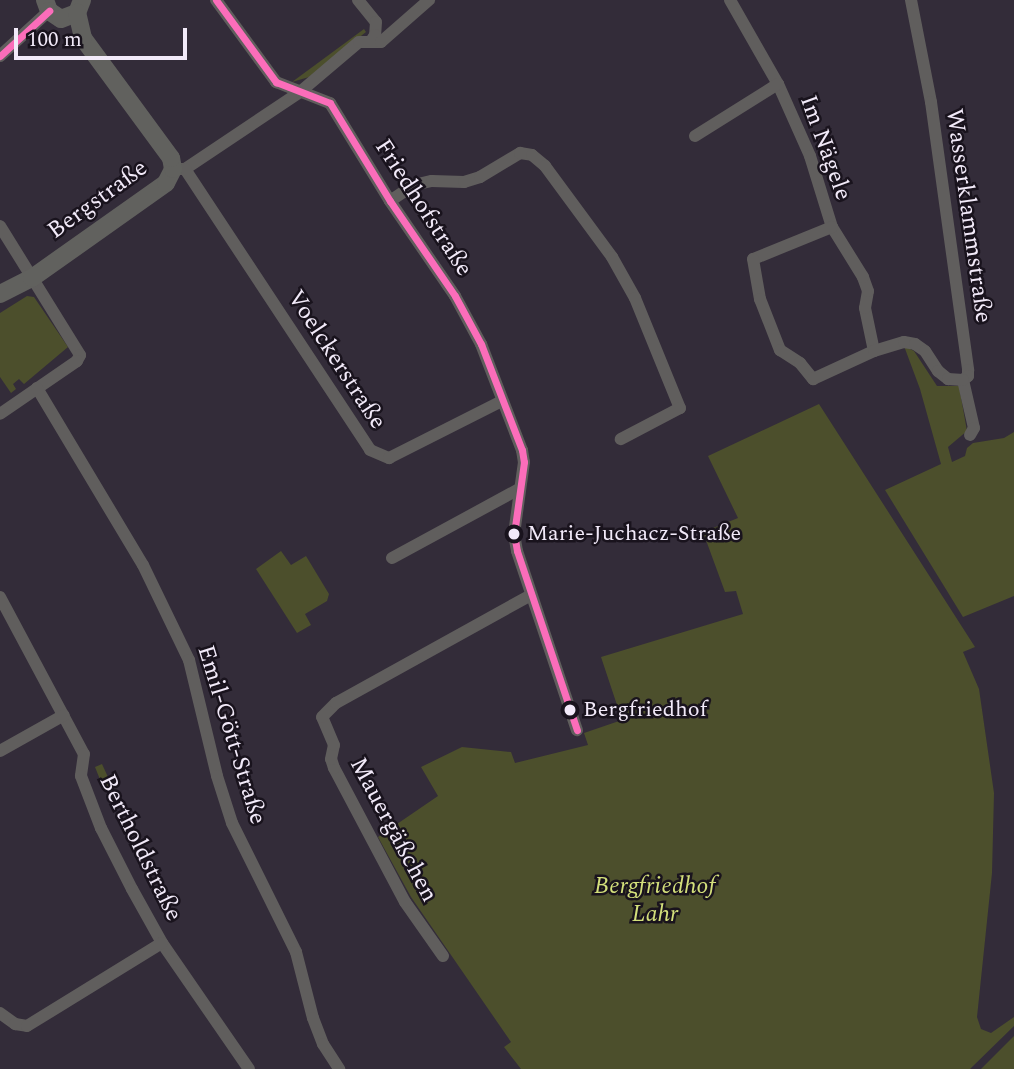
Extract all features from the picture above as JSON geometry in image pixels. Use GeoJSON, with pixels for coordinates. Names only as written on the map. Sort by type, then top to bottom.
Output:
{"type":"FeatureCollection","features":[{"type":"Feature","properties":{"kind":"street","name":"Friedhofstraße"},"geometry":{"type":"LineString","coordinates":[[216,0],[276,82],[330,103],[390,201],[456,296],[481,344],[522,450],[524,462],[514,534],[531,595],[577,730]]}},
{"type":"Feature","properties":{"kind":"street"},"geometry":{"type":"LineString","coordinates":[[358,0],[376,22],[375,35],[371,41]]}},
{"type":"Feature","properties":{"kind":"street","name":"Bergstraße"},"geometry":{"type":"LineString","coordinates":[[0,294],[32,278],[166,183],[179,169],[300,92],[359,42],[381,42],[429,0]]}},
{"type":"Feature","properties":{"kind":"street","name":"Im Nägele"},"geometry":{"type":"LineString","coordinates":[[730,0],[778,84],[810,156],[832,227],[868,291],[864,308],[874,351],[813,379],[800,363],[780,350],[760,299],[753,259],[832,227]]}},
{"type":"Feature","properties":{"kind":"street","name":"Wasserklammstraße"},"geometry":{"type":"LineString","coordinates":[[911,0],[931,102],[968,370],[968,376],[963,380],[974,428],[970,435]]}},
{"type":"Feature","properties":{"kind":"street"},"geometry":{"type":"LineString","coordinates":[[0,56],[47,6],[56,17],[76,15],[179,169]]}},
{"type":"Feature","properties":{"kind":"street","name":"Im Nägele"},"geometry":{"type":"LineString","coordinates":[[695,136],[778,84]]}},
{"type":"Feature","properties":{"kind":"street"},"geometry":{"type":"LineString","coordinates":[[390,201],[414,185],[432,181],[464,182],[480,177],[520,153],[532,155],[545,166],[612,257],[635,298],[680,408],[621,439]]}},
{"type":"Feature","properties":{"kind":"street","name":"Voelckerstraße"},"geometry":{"type":"LineString","coordinates":[[179,169],[370,450],[390,458],[502,401]]}},
{"type":"Feature","properties":{"kind":"street"},"geometry":{"type":"LineString","coordinates":[[0,226],[80,355],[77,362],[0,414]]}},
{"type":"Feature","properties":{"kind":"street"},"geometry":{"type":"LineString","coordinates":[[874,351],[904,342],[915,344],[925,351],[938,372],[948,379],[963,380]]}},
{"type":"Feature","properties":{"kind":"street","name":"Emil-Gött-Straße"},"geometry":{"type":"LineString","coordinates":[[37,388],[143,565],[190,660],[217,776],[232,823],[296,952],[313,1018],[323,1044],[339,1069]]}},
{"type":"Feature","properties":{"kind":"street"},"geometry":{"type":"LineString","coordinates":[[392,558],[519,488]]}},
{"type":"Feature","properties":{"kind":"street","name":"Mauergäßchen"},"geometry":{"type":"LineString","coordinates":[[443,956],[405,902],[334,768],[331,759],[334,745],[322,717],[336,703],[531,595]]}},
{"type":"Feature","properties":{"kind":"street","name":"Bertholdstraße"},"geometry":{"type":"LineString","coordinates":[[0,597],[84,754],[81,776],[102,828],[162,943],[249,1069]]}},
{"type":"Feature","properties":{"kind":"street"},"geometry":{"type":"LineString","coordinates":[[0,751],[64,715]]}},
{"type":"Feature","properties":{"kind":"street"},"geometry":{"type":"LineString","coordinates":[[0,1013],[15,1024],[27,1026],[162,943]]}},
{"type":"Feature","properties":{"kind":"green space"},"geometry":{"type":"Polygon","coordinates":[[[364,29],[366,32],[309,77],[292,82],[364,29]]]}},
{"type":"Feature","properties":{"kind":"green space"},"geometry":{"type":"Polygon","coordinates":[[[27,296],[34,297],[68,347],[24,384],[19,379],[13,384],[16,389],[11,393],[0,377],[0,313],[27,296]]]}},
{"type":"Feature","properties":{"kind":"green space"},"geometry":{"type":"Polygon","coordinates":[[[904,346],[914,351],[937,386],[959,386],[967,431],[948,447],[952,462],[965,456],[967,448],[973,443],[1004,438],[1014,432],[1014,596],[963,617],[885,490],[941,464],[920,389],[904,346]]]}},
{"type":"Feature","properties":{"kind":"green space","name":"Bergfriedhof Lahr"},"geometry":{"type":"Polygon","coordinates":[[[819,404],[975,647],[963,652],[979,689],[994,793],[992,873],[977,1017],[981,1029],[991,1033],[1014,1017],[1014,1026],[970,1069],[521,1069],[504,1047],[511,1042],[411,897],[378,837],[438,796],[421,767],[462,747],[511,752],[515,763],[588,745],[584,733],[622,720],[601,657],[743,614],[736,591],[725,592],[703,532],[738,518],[708,456],[819,404]]]}},
{"type":"Feature","properties":{"kind":"green space"},"geometry":{"type":"Polygon","coordinates":[[[281,551],[291,565],[306,556],[329,594],[327,601],[305,614],[311,625],[297,633],[256,569],[281,551]]]}},
{"type":"Feature","properties":{"kind":"green space"},"geometry":{"type":"Polygon","coordinates":[[[102,764],[113,788],[105,792],[95,767],[102,764]]]}},
{"type":"Feature","properties":{"kind":"green space"},"geometry":{"type":"Polygon","coordinates":[[[1014,1036],[1014,1069],[981,1069],[1014,1036]]]}},
{"type":"Feature","properties":{"kind":"transit line"},"geometry":{"type":"LineString","coordinates":[[216,0],[276,82],[330,103],[390,201],[455,296],[481,344],[522,450],[524,462],[514,534],[517,551],[577,730]]}},
{"type":"Feature","properties":{"kind":"transit line"},"geometry":{"type":"LineString","coordinates":[[0,56],[49,11]]}},
{"type":"Feature","properties":{"kind":"place","name":"Marie-Juchacz-Straße"},"geometry":{"type":"Point","coordinates":[514,534]}},
{"type":"Feature","properties":{"kind":"place","name":"Bergfriedhof"},"geometry":{"type":"Point","coordinates":[570,710]}}]}
